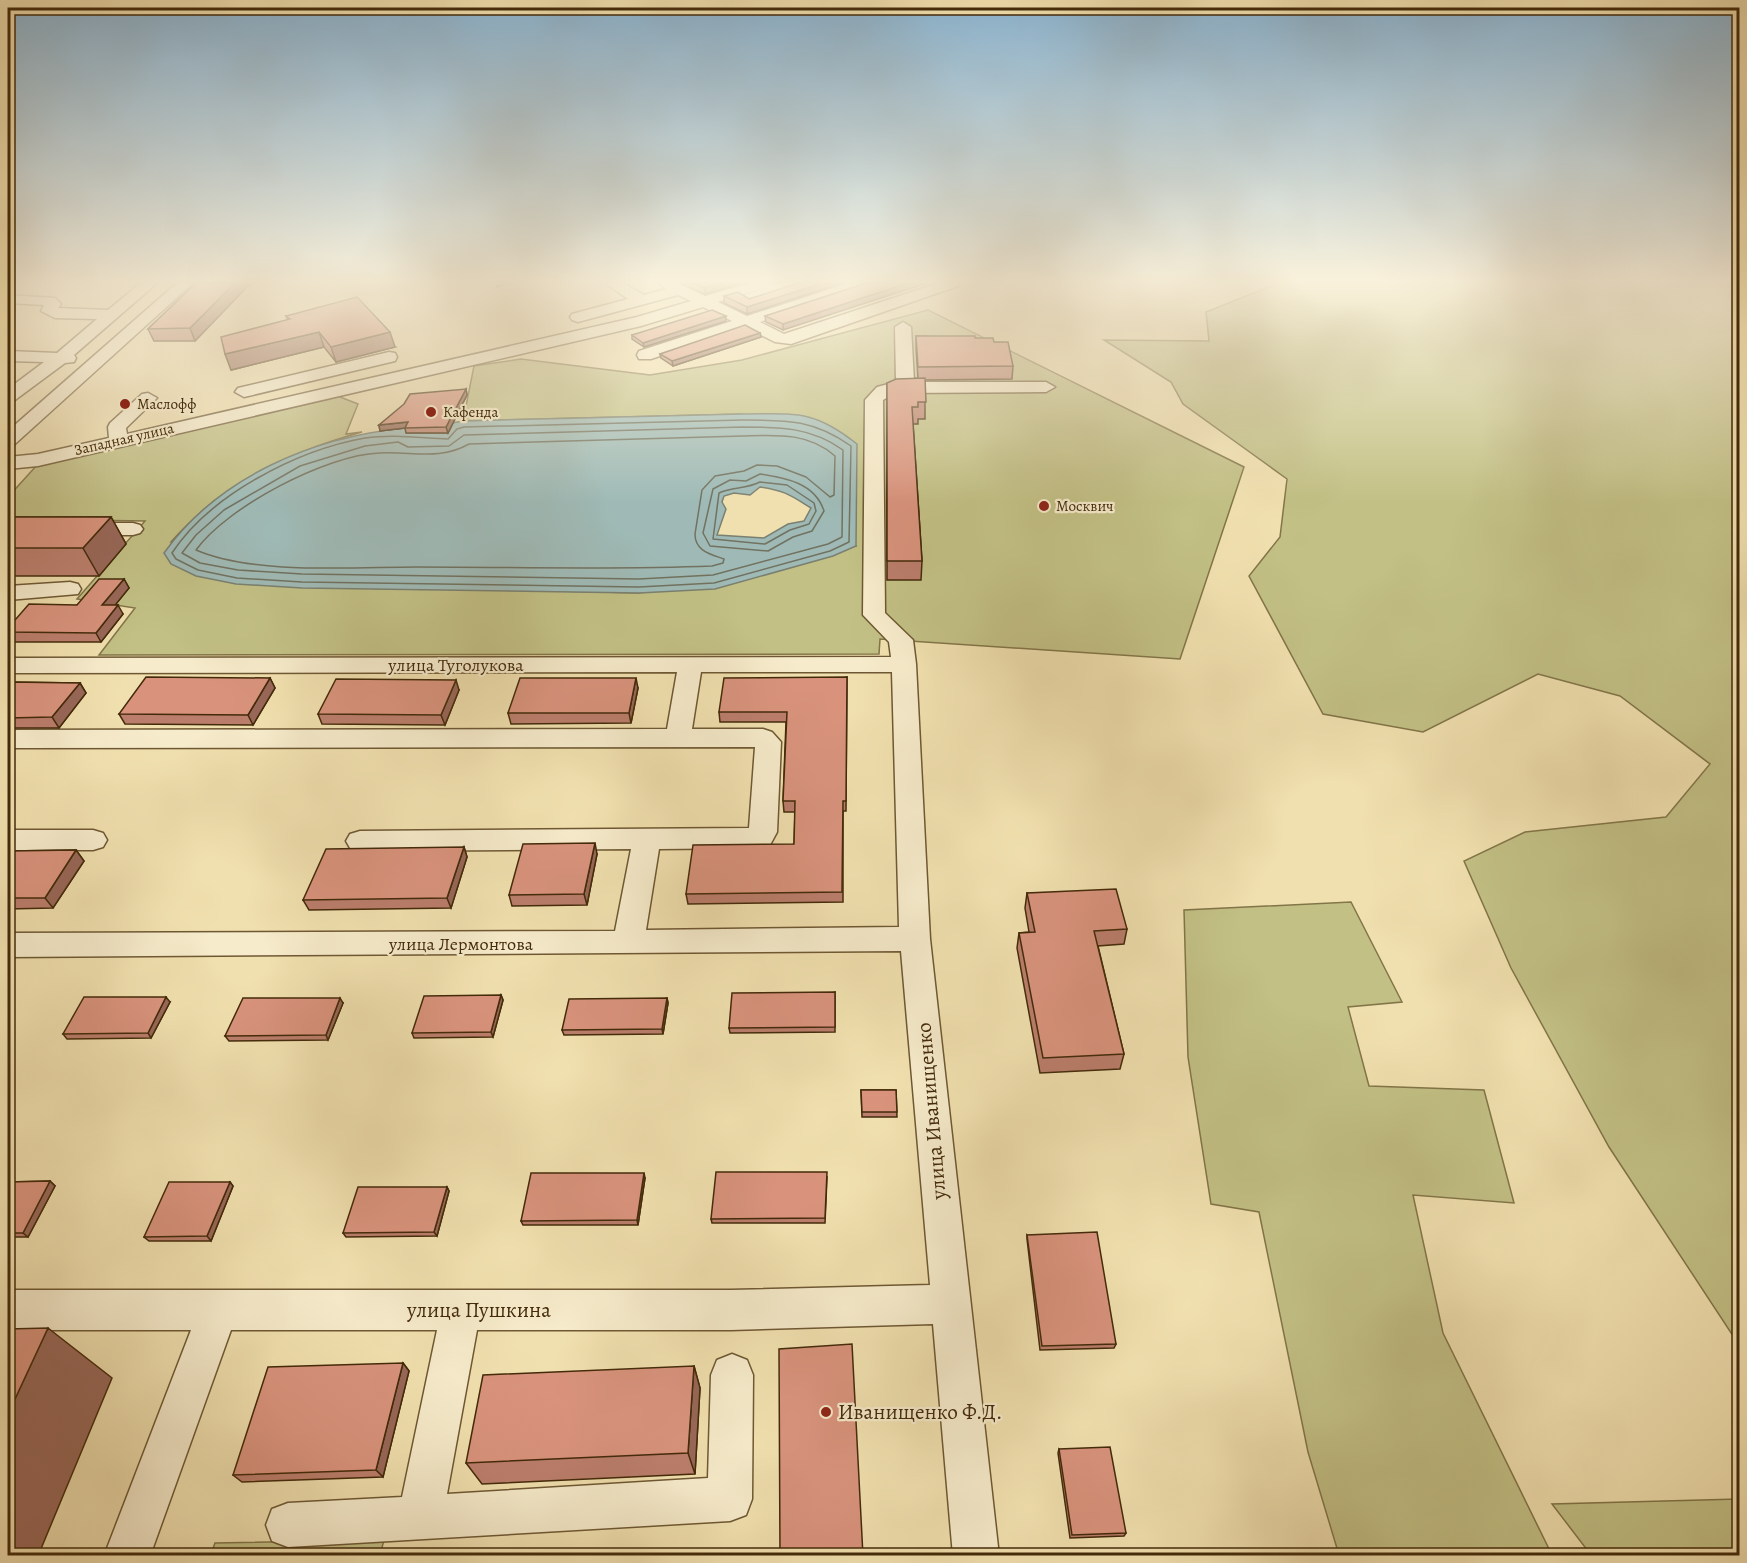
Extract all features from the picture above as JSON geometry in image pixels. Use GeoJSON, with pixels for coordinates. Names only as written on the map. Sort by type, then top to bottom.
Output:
{"type":"FeatureCollection","features":[{"type":"Feature","properties":{"kind":"street"},"geometry":{"type":"LineString","coordinates":[[8,356],[102,358]]}},
{"type":"Feature","properties":{"kind":"street"},"geometry":{"type":"LineString","coordinates":[[8,396],[63,356]]}},
{"type":"Feature","properties":{"kind":"street"},"geometry":{"type":"LineString","coordinates":[[8,440],[104,356]]}},
{"type":"Feature","properties":{"kind":"street","name":"Западная улица"},"geometry":{"type":"LineString","coordinates":[[8,463],[38,460],[486,356]]}},
{"type":"Feature","properties":{"kind":"street"},"geometry":{"type":"LineString","coordinates":[[903,356],[904,387]]}},
{"type":"Feature","properties":{"kind":"street"},"geometry":{"type":"LineString","coordinates":[[312,357],[325,372]]}},
{"type":"Feature","properties":{"kind":"street"},"geometry":{"type":"LineString","coordinates":[[244,392],[389,357]]}},
{"type":"Feature","properties":{"kind":"street"},"geometry":{"type":"LineString","coordinates":[[365,363],[379,380]]}},
{"type":"Feature","properties":{"kind":"street","name":"улица Иванищенко"},"geometry":{"type":"LineString","coordinates":[[976,1556],[915,939],[904,664],[901,640],[874,615],[874,400],[879,393],[889,387],[1046,387]]}},
{"type":"Feature","properties":{"kind":"street"},"geometry":{"type":"LineString","coordinates":[[8,396],[56,397]]}},
{"type":"Feature","properties":{"kind":"street"},"geometry":{"type":"LineString","coordinates":[[119,441],[117,427],[148,398]]}},
{"type":"Feature","properties":{"kind":"street"},"geometry":{"type":"LineString","coordinates":[[8,529],[133,529]]}},
{"type":"Feature","properties":{"kind":"street"},"geometry":{"type":"LineString","coordinates":[[8,593],[70,589]]}},
{"type":"Feature","properties":{"kind":"street"},"geometry":{"type":"LineString","coordinates":[[678,738],[690,664]]}},
{"type":"Feature","properties":{"kind":"street","name":"улица Туголукова"},"geometry":{"type":"LineString","coordinates":[[8,665],[904,664]]}},
{"type":"Feature","properties":{"kind":"street"},"geometry":{"type":"LineString","coordinates":[[8,739],[767,739],[763,832],[760,838],[360,841]]}},
{"type":"Feature","properties":{"kind":"street"},"geometry":{"type":"LineString","coordinates":[[628,943],[647,839]]}},
{"type":"Feature","properties":{"kind":"street"},"geometry":{"type":"LineString","coordinates":[[8,840],[93,840]]}},
{"type":"Feature","properties":{"kind":"street","name":"улица Лермонтова"},"geometry":{"type":"LineString","coordinates":[[8,945],[628,943],[915,939]]}},
{"type":"Feature","properties":{"kind":"street","name":"улица Пушкина"},"geometry":{"type":"LineString","coordinates":[[9,1313],[218,1310],[731,1310],[950,1304]]}},
{"type":"Feature","properties":{"kind":"street"},"geometry":{"type":"LineString","coordinates":[[127,1556],[218,1310]]}},
{"type":"Feature","properties":{"kind":"street"},"geometry":{"type":"LineString","coordinates":[[420,1518],[461,1310]]}},
{"type":"Feature","properties":{"kind":"street"},"geometry":{"type":"LineString","coordinates":[[288,1525],[730,1498],[732,1375]]}},
{"type":"Feature","properties":{"kind":"shaded area"},"geometry":{"type":"Polygon","coordinates":[[[757,356],[1020,356],[1244,467],[1180,659],[880,639],[879,654],[99,655],[135,608],[77,599],[145,521],[8,519],[8,497],[38,464],[335,395],[358,404],[346,434],[362,432],[309,449],[258,473],[212,503],[171,542],[477,589],[639,593],[856,546],[742,414],[463,421],[474,366],[521,359],[650,375],[757,356]]]}},
{"type":"Feature","properties":{"kind":"shaded area"},"geometry":{"type":"Polygon","coordinates":[[[1129,356],[1739,356],[1739,1345],[1609,1147],[1511,968],[1464,861],[1525,832],[1666,817],[1710,764],[1620,696],[1538,674],[1423,732],[1323,714],[1249,576],[1280,537],[1287,479],[1183,404],[1171,382],[1129,356]]]}},
{"type":"Feature","properties":{"kind":"shaded area"},"geometry":{"type":"Polygon","coordinates":[[[1351,902],[1402,1002],[1348,1007],[1369,1086],[1484,1090],[1514,1203],[1413,1195],[1443,1333],[1552,1555],[1339,1555],[1308,1452],[1259,1212],[1211,1204],[1188,1057],[1184,910],[1351,902]]]}},
{"type":"Feature","properties":{"kind":"shaded area"},"geometry":{"type":"Polygon","coordinates":[[[1739,1499],[1739,1556],[1591,1555],[1552,1504],[1739,1499]]]}},
{"type":"Feature","properties":{"kind":"shaded area"},"geometry":{"type":"Polygon","coordinates":[[[384,1540],[380,1555],[210,1556],[215,1543],[384,1540]]]}},
{"type":"Feature","properties":{"kind":"water"},"geometry":{"type":"Polygon","coordinates":[[[742,414],[791,414],[816,419],[857,444],[856,546],[833,556],[715,589],[639,593],[302,588],[236,584],[196,576],[171,564],[164,553],[186,526],[212,502],[240,482],[271,465],[337,440],[405,428],[407,433],[447,433],[452,423],[742,414]],[[760,487],[750,495],[734,493],[724,496],[722,502],[726,509],[717,535],[764,538],[788,524],[804,521],[811,508],[787,494],[760,487]]]}},
{"type":"Feature","properties":{"kind":"building"},"geometry":{"type":"Polygon","coordinates":[[[663,356],[688,356],[672,361],[663,356]]]}},
{"type":"Feature","properties":{"kind":"building"},"geometry":{"type":"Polygon","coordinates":[[[917,356],[1011,356],[1013,366],[918,367],[917,356]]]}},
{"type":"Feature","properties":{"kind":"building"},"geometry":{"type":"Polygon","coordinates":[[[925,378],[926,402],[918,402],[918,407],[912,407],[922,561],[887,561],[887,383],[896,379],[925,378]]]}},
{"type":"Feature","properties":{"kind":"building","name":"Кафенда"},"geometry":{"type":"Polygon","coordinates":[[[466,389],[446,427],[405,428],[408,422],[379,425],[404,404],[410,394],[466,389]]]}},
{"type":"Feature","properties":{"kind":"building"},"geometry":{"type":"Polygon","coordinates":[[[8,517],[111,517],[83,548],[8,548],[8,517]]]}},
{"type":"Feature","properties":{"kind":"building"},"geometry":{"type":"Polygon","coordinates":[[[99,579],[124,579],[102,605],[118,605],[96,633],[8,632],[8,628],[29,604],[77,605],[99,579]]]}},
{"type":"Feature","properties":{"kind":"building"},"geometry":{"type":"Polygon","coordinates":[[[146,677],[270,678],[248,715],[119,714],[146,677]]]}},
{"type":"Feature","properties":{"kind":"building"},"geometry":{"type":"Polygon","coordinates":[[[847,677],[846,801],[843,801],[842,892],[686,894],[693,845],[794,844],[795,801],[783,801],[787,712],[719,712],[724,678],[847,677]]]}},
{"type":"Feature","properties":{"kind":"building"},"geometry":{"type":"Polygon","coordinates":[[[520,678],[636,678],[629,713],[508,713],[520,678]]]}},
{"type":"Feature","properties":{"kind":"building"},"geometry":{"type":"Polygon","coordinates":[[[336,679],[456,680],[441,715],[318,714],[336,679]]]}},
{"type":"Feature","properties":{"kind":"building"},"geometry":{"type":"Polygon","coordinates":[[[8,682],[80,683],[52,717],[8,718],[8,682]]]}},
{"type":"Feature","properties":{"kind":"building"},"geometry":{"type":"Polygon","coordinates":[[[595,843],[584,894],[509,895],[523,844],[595,843]]]}},
{"type":"Feature","properties":{"kind":"building"},"geometry":{"type":"Polygon","coordinates":[[[464,847],[447,898],[303,900],[326,849],[464,847]]]}},
{"type":"Feature","properties":{"kind":"building"},"geometry":{"type":"Polygon","coordinates":[[[76,850],[45,898],[8,898],[8,851],[76,850]]]}},
{"type":"Feature","properties":{"kind":"building"},"geometry":{"type":"Polygon","coordinates":[[[1116,889],[1127,929],[1094,931],[1124,1054],[1043,1058],[1019,933],[1035,932],[1027,893],[1116,889]]]}},
{"type":"Feature","properties":{"kind":"building"},"geometry":{"type":"Polygon","coordinates":[[[835,992],[835,1027],[729,1028],[732,993],[835,992]]]}},
{"type":"Feature","properties":{"kind":"building"},"geometry":{"type":"Polygon","coordinates":[[[501,995],[491,1032],[412,1033],[424,996],[501,995]]]}},
{"type":"Feature","properties":{"kind":"building"},"geometry":{"type":"Polygon","coordinates":[[[84,997],[166,997],[148,1033],[63,1034],[84,997]]]}},
{"type":"Feature","properties":{"kind":"building"},"geometry":{"type":"Polygon","coordinates":[[[243,998],[340,998],[326,1035],[225,1036],[243,998]]]}},
{"type":"Feature","properties":{"kind":"building"},"geometry":{"type":"Polygon","coordinates":[[[667,998],[662,1029],[562,1030],[569,999],[667,998]]]}},
{"type":"Feature","properties":{"kind":"building"},"geometry":{"type":"Polygon","coordinates":[[[861,1090],[896,1090],[897,1112],[862,1112],[861,1090]]]}},
{"type":"Feature","properties":{"kind":"building"},"geometry":{"type":"Polygon","coordinates":[[[716,1172],[827,1172],[825,1218],[711,1219],[716,1172]]]}},
{"type":"Feature","properties":{"kind":"building"},"geometry":{"type":"Polygon","coordinates":[[[531,1173],[644,1173],[637,1220],[521,1221],[531,1173]]]}},
{"type":"Feature","properties":{"kind":"building"},"geometry":{"type":"Polygon","coordinates":[[[50,1181],[23,1233],[8,1233],[8,1182],[50,1181]]]}},
{"type":"Feature","properties":{"kind":"building"},"geometry":{"type":"Polygon","coordinates":[[[169,1182],[230,1182],[207,1236],[144,1237],[169,1182]]]}},
{"type":"Feature","properties":{"kind":"building"},"geometry":{"type":"Polygon","coordinates":[[[358,1187],[447,1187],[434,1232],[343,1233],[358,1187]]]}},
{"type":"Feature","properties":{"kind":"building"},"geometry":{"type":"Polygon","coordinates":[[[1097,1232],[1116,1344],[1042,1346],[1027,1235],[1097,1232]]]}},
{"type":"Feature","properties":{"kind":"building"},"geometry":{"type":"Polygon","coordinates":[[[48,1328],[8,1414],[8,1329],[48,1328]]]}},
{"type":"Feature","properties":{"kind":"building"},"geometry":{"type":"Polygon","coordinates":[[[852,1344],[863,1556],[780,1556],[779,1349],[852,1344]]]}},
{"type":"Feature","properties":{"kind":"building"},"geometry":{"type":"Polygon","coordinates":[[[403,1363],[376,1470],[233,1475],[268,1367],[403,1363]]]}},
{"type":"Feature","properties":{"kind":"building"},"geometry":{"type":"Polygon","coordinates":[[[694,1366],[688,1453],[466,1463],[483,1375],[694,1366]]]}},
{"type":"Feature","properties":{"kind":"building"},"geometry":{"type":"Polygon","coordinates":[[[1110,1447],[1126,1533],[1072,1535],[1059,1449],[1110,1447]]]}},
{"type":"Feature","properties":{"kind":"place","name":"Маслофф"},"geometry":{"type":"Point","coordinates":[125,404]}},
{"type":"Feature","properties":{"kind":"place","name":"Кафенда"},"geometry":{"type":"Point","coordinates":[431,412]}},
{"type":"Feature","properties":{"kind":"place","name":"Москвич"},"geometry":{"type":"Point","coordinates":[1044,506]}},
{"type":"Feature","properties":{"kind":"place","name":"Иванищенко Ф.Д."},"geometry":{"type":"Point","coordinates":[826,1412]}}]}
